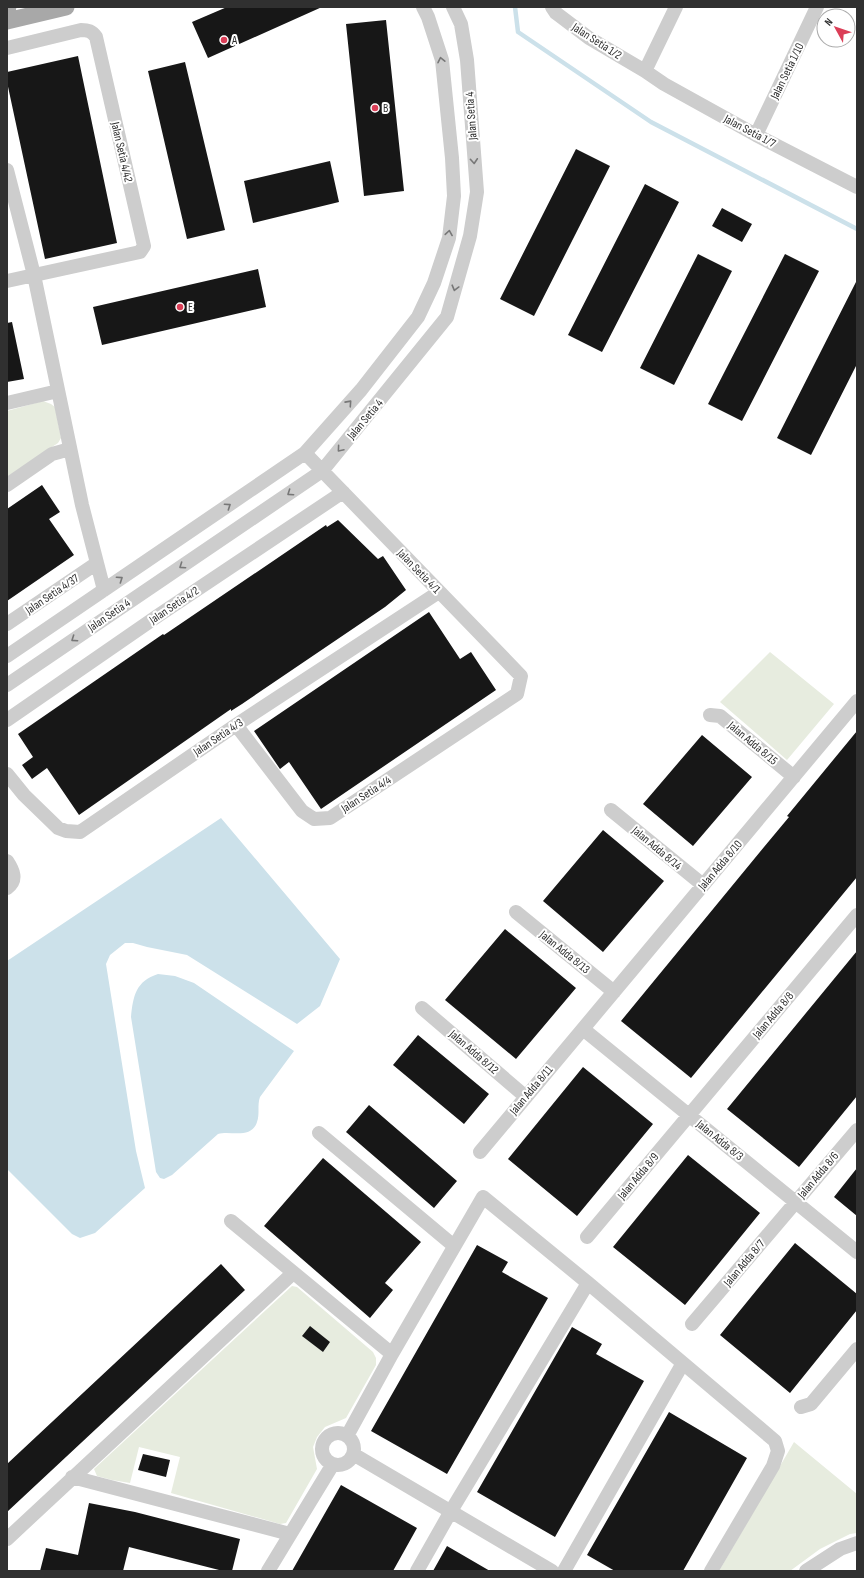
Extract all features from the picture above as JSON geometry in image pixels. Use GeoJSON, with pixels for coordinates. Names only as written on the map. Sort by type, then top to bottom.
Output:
{"type":"FeatureCollection","features":[{"type":"Feature","properties":{"kind":"main road"},"geometry":{"type":"LineString","coordinates":[[32,7],[37,9],[57,7]]}},
{"type":"Feature","properties":{"kind":"main road"},"geometry":{"type":"LineString","coordinates":[[7,20],[66,7]]}},
{"type":"Feature","properties":{"kind":"street","name":"Jalan Setia 4"},"geometry":{"type":"LineString","coordinates":[[7,656],[305,453],[361,390],[418,317],[434,282],[449,238],[454,196],[452,158],[442,60],[428,17],[423,7]]}},
{"type":"Feature","properties":{"kind":"street","name":"Jalan Setia 4"},"geometry":{"type":"LineString","coordinates":[[7,685],[322,471],[447,317],[470,236],[476,192],[467,60],[461,24],[453,7]]}},
{"type":"Feature","properties":{"kind":"street","name":"Jalan Setia 1/2"},"geometry":{"type":"LineString","coordinates":[[552,7],[556,13],[589,38],[645,71]]}},
{"type":"Feature","properties":{"kind":"street"},"geometry":{"type":"LineString","coordinates":[[645,71],[676,7]]}},
{"type":"Feature","properties":{"kind":"street","name":"Jalan Setia 1/10"},"geometry":{"type":"LineString","coordinates":[[756,134],[817,7]]}},
{"type":"Feature","properties":{"kind":"street","name":"Jalan Setia 4/42"},"geometry":{"type":"LineString","coordinates":[[7,48],[81,30],[88,30],[96,37],[144,246],[140,252],[34,275]]}},
{"type":"Feature","properties":{"kind":"street","name":"Jalan Setia 1/7"},"geometry":{"type":"LineString","coordinates":[[645,71],[664,84],[857,187]]}},
{"type":"Feature","properties":{"kind":"street"},"geometry":{"type":"LineString","coordinates":[[7,170],[34,275],[82,505],[104,590]]}},
{"type":"Feature","properties":{"kind":"street"},"geometry":{"type":"LineString","coordinates":[[7,282],[34,275]]}},
{"type":"Feature","properties":{"kind":"street"},"geometry":{"type":"LineString","coordinates":[[7,403],[58,391]]}},
{"type":"Feature","properties":{"kind":"street"},"geometry":{"type":"LineString","coordinates":[[7,485],[52,454],[70,449]]}},
{"type":"Feature","properties":{"kind":"street","name":"Jalan Setia 4/1"},"geometry":{"type":"LineString","coordinates":[[305,453],[521,676],[517,694]]}},
{"type":"Feature","properties":{"kind":"street","name":"Jalan Setia 4/2"},"geometry":{"type":"LineString","coordinates":[[7,720],[159,615],[343,492]]}},
{"type":"Feature","properties":{"kind":"street","name":"Jalan Setia 4/37"},"geometry":{"type":"LineString","coordinates":[[7,624],[97,563]]}},
{"type":"Feature","properties":{"kind":"street","name":"Jalan Setia 4/3"},"geometry":{"type":"LineString","coordinates":[[7,774],[24,795],[58,828],[66,831],[80,832],[236,725],[439,592]]}},
{"type":"Feature","properties":{"kind":"street","name":"Jalan Setia 4/4"},"geometry":{"type":"LineString","coordinates":[[236,725],[302,811],[314,819],[330,818],[517,694]]}},
{"type":"Feature","properties":{"kind":"street","name":"Jalan Adda 8/10"},"geometry":{"type":"LineString","coordinates":[[583,1029],[857,700]]}},
{"type":"Feature","properties":{"kind":"street","name":"Jalan Adda 8/15"},"geometry":{"type":"LineString","coordinates":[[710,715],[720,716],[794,777]]}},
{"type":"Feature","properties":{"kind":"street","name":"Jalan Adda 8/14"},"geometry":{"type":"LineString","coordinates":[[611,810],[703,885]]}},
{"type":"Feature","properties":{"kind":"street"},"geometry":{"type":"LineString","coordinates":[[7,861],[13,870],[14,879],[7,888]]}},
{"type":"Feature","properties":{"kind":"street","name":"Jalan Adda 8/13"},"geometry":{"type":"LineString","coordinates":[[516,912],[614,992]]}},
{"type":"Feature","properties":{"kind":"street","name":"Jalan Adda 8/8"},"geometry":{"type":"LineString","coordinates":[[689,1115],[857,915]]}},
{"type":"Feature","properties":{"kind":"street","name":"Jalan Adda 8/12"},"geometry":{"type":"LineString","coordinates":[[422,1008],[526,1097]]}},
{"type":"Feature","properties":{"kind":"street","name":"Jalan Adda 8/3"},"geometry":{"type":"LineString","coordinates":[[583,1029],[857,1252]]}},
{"type":"Feature","properties":{"kind":"street","name":"Jalan Adda 8/11"},"geometry":{"type":"LineString","coordinates":[[480,1152],[583,1029]]}},
{"type":"Feature","properties":{"kind":"street","name":"Jalan Adda 8/9"},"geometry":{"type":"LineString","coordinates":[[587,1237],[689,1115]]}},
{"type":"Feature","properties":{"kind":"street","name":"Jalan Adda 8/6"},"geometry":{"type":"LineString","coordinates":[[795,1202],[857,1130]]}},
{"type":"Feature","properties":{"kind":"street"},"geometry":{"type":"LineString","coordinates":[[320,1133],[454,1246]]}},
{"type":"Feature","properties":{"kind":"street"},"geometry":{"type":"LineString","coordinates":[[347,1436],[392,1354],[483,1197],[588,1282],[774,1441],[778,1451],[772,1466],[710,1571]]}},
{"type":"Feature","properties":{"kind":"street","name":"Jalan Adda 8/7"},"geometry":{"type":"LineString","coordinates":[[692,1324],[795,1202]]}},
{"type":"Feature","properties":{"kind":"street"},"geometry":{"type":"LineString","coordinates":[[231,1221],[392,1354]]}},
{"type":"Feature","properties":{"kind":"street"},"geometry":{"type":"LineString","coordinates":[[7,1539],[293,1273]]}},
{"type":"Feature","properties":{"kind":"street"},"geometry":{"type":"LineString","coordinates":[[417,1571],[451,1511],[588,1282]]}},
{"type":"Feature","properties":{"kind":"street"},"geometry":{"type":"LineString","coordinates":[[801,1407],[811,1404],[857,1348]]}},
{"type":"Feature","properties":{"kind":"street"},"geometry":{"type":"LineString","coordinates":[[564,1571],[683,1363]]}},
{"type":"Feature","properties":{"kind":"street"},"geometry":{"type":"LineString","coordinates":[[338,1433],[347,1436],[353,1442],[353,1454],[345,1463],[339,1465],[333,1464],[324,1456],[322,1452],[323,1444],[328,1436],[332,1434],[338,1433]]}},
{"type":"Feature","properties":{"kind":"street"},"geometry":{"type":"LineString","coordinates":[[353,1454],[552,1571]]}},
{"type":"Feature","properties":{"kind":"street"},"geometry":{"type":"LineString","coordinates":[[268,1571],[333,1464]]}},
{"type":"Feature","properties":{"kind":"street"},"geometry":{"type":"LineString","coordinates":[[72,1477],[290,1534]]}},
{"type":"Feature","properties":{"kind":"street"},"geometry":{"type":"LineString","coordinates":[[806,1571],[840,1549],[857,1543]]}},
{"type":"Feature","properties":{"kind":"shaded area"},"geometry":{"type":"Polygon","coordinates":[[[43,401],[55,407],[61,438],[58,443],[7,477],[7,411],[43,401]]]}},
{"type":"Feature","properties":{"kind":"shaded area"},"geometry":{"type":"Polygon","coordinates":[[[770,652],[834,704],[787,760],[720,702],[770,652]]]}},
{"type":"Feature","properties":{"kind":"shaded area"},"geometry":{"type":"Polygon","coordinates":[[[292,1286],[297,1287],[373,1352],[376,1358],[376,1365],[346,1418],[325,1427],[317,1437],[313,1447],[317,1469],[286,1523],[280,1524],[171,1493],[180,1457],[139,1447],[130,1483],[97,1476],[94,1469],[292,1286]]]}},
{"type":"Feature","properties":{"kind":"shaded area"},"geometry":{"type":"Polygon","coordinates":[[[794,1442],[857,1494],[857,1533],[850,1534],[820,1549],[790,1571],[719,1571],[794,1442]]]}},
{"type":"Feature","properties":{"kind":"water"},"geometry":{"type":"Polygon","coordinates":[[[221,818],[340,959],[320,1006],[297,1024],[187,955],[133,943],[125,943],[110,955],[106,964],[136,1151],[145,1188],[95,1233],[80,1238],[72,1234],[7,1169],[7,961],[221,818]]]}},
{"type":"Feature","properties":{"kind":"water"},"geometry":{"type":"Polygon","coordinates":[[[158,974],[175,976],[194,983],[294,1051],[260,1097],[258,1119],[254,1128],[245,1133],[218,1134],[172,1175],[164,1179],[160,1178],[156,1172],[131,1017],[133,1002],[140,985],[158,974]]]}},
{"type":"Feature","properties":{"kind":"building","name":"A"},"geometry":{"type":"Polygon","coordinates":[[[227,7],[322,7],[208,58],[192,22],[227,7]]]}},
{"type":"Feature","properties":{"kind":"building","name":"B"},"geometry":{"type":"Polygon","coordinates":[[[386,20],[404,191],[364,196],[346,24],[386,20]]]}},
{"type":"Feature","properties":{"kind":"building"},"geometry":{"type":"Polygon","coordinates":[[[78,56],[117,243],[45,259],[7,82],[7,72],[78,56]]]}},
{"type":"Feature","properties":{"kind":"building"},"geometry":{"type":"Polygon","coordinates":[[[185,62],[225,230],[187,239],[148,71],[185,62]]]}},
{"type":"Feature","properties":{"kind":"building"},"geometry":{"type":"Polygon","coordinates":[[[576,149],[610,166],[534,316],[500,299],[576,149]]]}},
{"type":"Feature","properties":{"kind":"building"},"geometry":{"type":"Polygon","coordinates":[[[330,161],[339,202],[253,223],[244,181],[330,161]]]}},
{"type":"Feature","properties":{"kind":"building"},"geometry":{"type":"Polygon","coordinates":[[[645,184],[679,202],[602,352],[568,335],[645,184]]]}},
{"type":"Feature","properties":{"kind":"building"},"geometry":{"type":"Polygon","coordinates":[[[722,208],[752,224],[742,242],[712,226],[722,208]]]}},
{"type":"Feature","properties":{"kind":"building"},"geometry":{"type":"Polygon","coordinates":[[[698,254],[732,271],[674,385],[640,368],[698,254]]]}},
{"type":"Feature","properties":{"kind":"building"},"geometry":{"type":"Polygon","coordinates":[[[785,254],[819,271],[742,421],[708,404],[785,254]]]}},
{"type":"Feature","properties":{"kind":"building","name":"E"},"geometry":{"type":"Polygon","coordinates":[[[258,269],[266,307],[102,345],[93,307],[258,269]]]}},
{"type":"Feature","properties":{"kind":"building"},"geometry":{"type":"Polygon","coordinates":[[[857,280],[857,364],[811,455],[777,438],[857,280]]]}},
{"type":"Feature","properties":{"kind":"building"},"geometry":{"type":"Polygon","coordinates":[[[12,322],[24,379],[7,382],[7,323],[12,322]]]}},
{"type":"Feature","properties":{"kind":"building"},"geometry":{"type":"Polygon","coordinates":[[[42,485],[60,512],[49,519],[74,555],[7,601],[7,509],[42,485]]]}},
{"type":"Feature","properties":{"kind":"building"},"geometry":{"type":"Polygon","coordinates":[[[338,520],[378,559],[383,556],[406,590],[385,607],[231,711],[231,709],[79,815],[47,768],[32,779],[22,765],[33,757],[18,734],[163,634],[164,635],[326,525],[327,527],[338,520]]]}},
{"type":"Feature","properties":{"kind":"building"},"geometry":{"type":"Polygon","coordinates":[[[429,612],[460,659],[471,652],[496,690],[321,809],[289,762],[280,769],[254,731],[429,612]]]}},
{"type":"Feature","properties":{"kind":"building"},"geometry":{"type":"Polygon","coordinates":[[[857,731],[857,877],[691,1078],[621,1021],[789,817],[787,816],[857,731]]]}},
{"type":"Feature","properties":{"kind":"building"},"geometry":{"type":"Polygon","coordinates":[[[702,735],[752,777],[693,846],[643,804],[702,735]]]}},
{"type":"Feature","properties":{"kind":"building"},"geometry":{"type":"Polygon","coordinates":[[[603,830],[664,881],[603,952],[543,901],[603,830]]]}},
{"type":"Feature","properties":{"kind":"building"},"geometry":{"type":"Polygon","coordinates":[[[505,929],[576,988],[516,1059],[445,1000],[505,929]]]}},
{"type":"Feature","properties":{"kind":"building"},"geometry":{"type":"Polygon","coordinates":[[[857,951],[857,1096],[799,1167],[727,1109],[857,951]]]}},
{"type":"Feature","properties":{"kind":"building"},"geometry":{"type":"Polygon","coordinates":[[[418,1035],[489,1094],[464,1124],[393,1065],[418,1035]]]}},
{"type":"Feature","properties":{"kind":"building"},"geometry":{"type":"Polygon","coordinates":[[[583,1067],[653,1124],[577,1216],[508,1159],[583,1067]]]}},
{"type":"Feature","properties":{"kind":"building"},"geometry":{"type":"Polygon","coordinates":[[[369,1105],[457,1181],[434,1208],[346,1132],[369,1105]]]}},
{"type":"Feature","properties":{"kind":"building"},"geometry":{"type":"Polygon","coordinates":[[[688,1155],[760,1213],[685,1305],[613,1247],[688,1155]]]}},
{"type":"Feature","properties":{"kind":"building"},"geometry":{"type":"Polygon","coordinates":[[[323,1158],[421,1242],[385,1283],[393,1290],[370,1318],[264,1226],[323,1158]]]}},
{"type":"Feature","properties":{"kind":"building"},"geometry":{"type":"Polygon","coordinates":[[[857,1168],[857,1216],[834,1197],[857,1168]]]}},
{"type":"Feature","properties":{"kind":"building"},"geometry":{"type":"Polygon","coordinates":[[[795,1243],[857,1294],[857,1310],[790,1393],[720,1335],[795,1243]]]}},
{"type":"Feature","properties":{"kind":"building"},"geometry":{"type":"Polygon","coordinates":[[[477,1245],[508,1262],[502,1272],[548,1298],[447,1474],[371,1431],[477,1245]]]}},
{"type":"Feature","properties":{"kind":"building"},"geometry":{"type":"Polygon","coordinates":[[[221,1264],[245,1290],[7,1512],[7,1464],[221,1264]]]}},
{"type":"Feature","properties":{"kind":"building"},"geometry":{"type":"Polygon","coordinates":[[[310,1326],[330,1342],[323,1352],[302,1336],[310,1326]]]}},
{"type":"Feature","properties":{"kind":"building"},"geometry":{"type":"Polygon","coordinates":[[[572,1327],[602,1344],[596,1354],[644,1381],[555,1537],[477,1492],[572,1327]]]}},
{"type":"Feature","properties":{"kind":"building"},"geometry":{"type":"Polygon","coordinates":[[[669,1412],[747,1458],[683,1571],[615,1571],[587,1555],[669,1412]]]}},
{"type":"Feature","properties":{"kind":"building"},"geometry":{"type":"Polygon","coordinates":[[[143,1454],[170,1460],[166,1477],[138,1470],[143,1454]]]}},
{"type":"Feature","properties":{"kind":"building"},"geometry":{"type":"Polygon","coordinates":[[[341,1485],[417,1528],[393,1571],[292,1571],[341,1485]]]}},
{"type":"Feature","properties":{"kind":"building"},"geometry":{"type":"Polygon","coordinates":[[[89,1503],[135,1512],[240,1539],[232,1571],[223,1571],[129,1547],[123,1571],[40,1571],[46,1548],[78,1555],[89,1503]]]}},
{"type":"Feature","properties":{"kind":"building"},"geometry":{"type":"Polygon","coordinates":[[[447,1546],[490,1571],[433,1571],[447,1546]]]}},
{"type":"Feature","properties":{"kind":"waterway"},"geometry":{"type":"LineString","coordinates":[[515,7],[518,32],[651,122],[857,229]]}},
{"type":"Feature","properties":{"kind":"place","name":"A"},"geometry":{"type":"Point","coordinates":[224,40]}},
{"type":"Feature","properties":{"kind":"place","name":"B"},"geometry":{"type":"Point","coordinates":[375,108]}},
{"type":"Feature","properties":{"kind":"place","name":"E"},"geometry":{"type":"Point","coordinates":[180,307]}}]}
